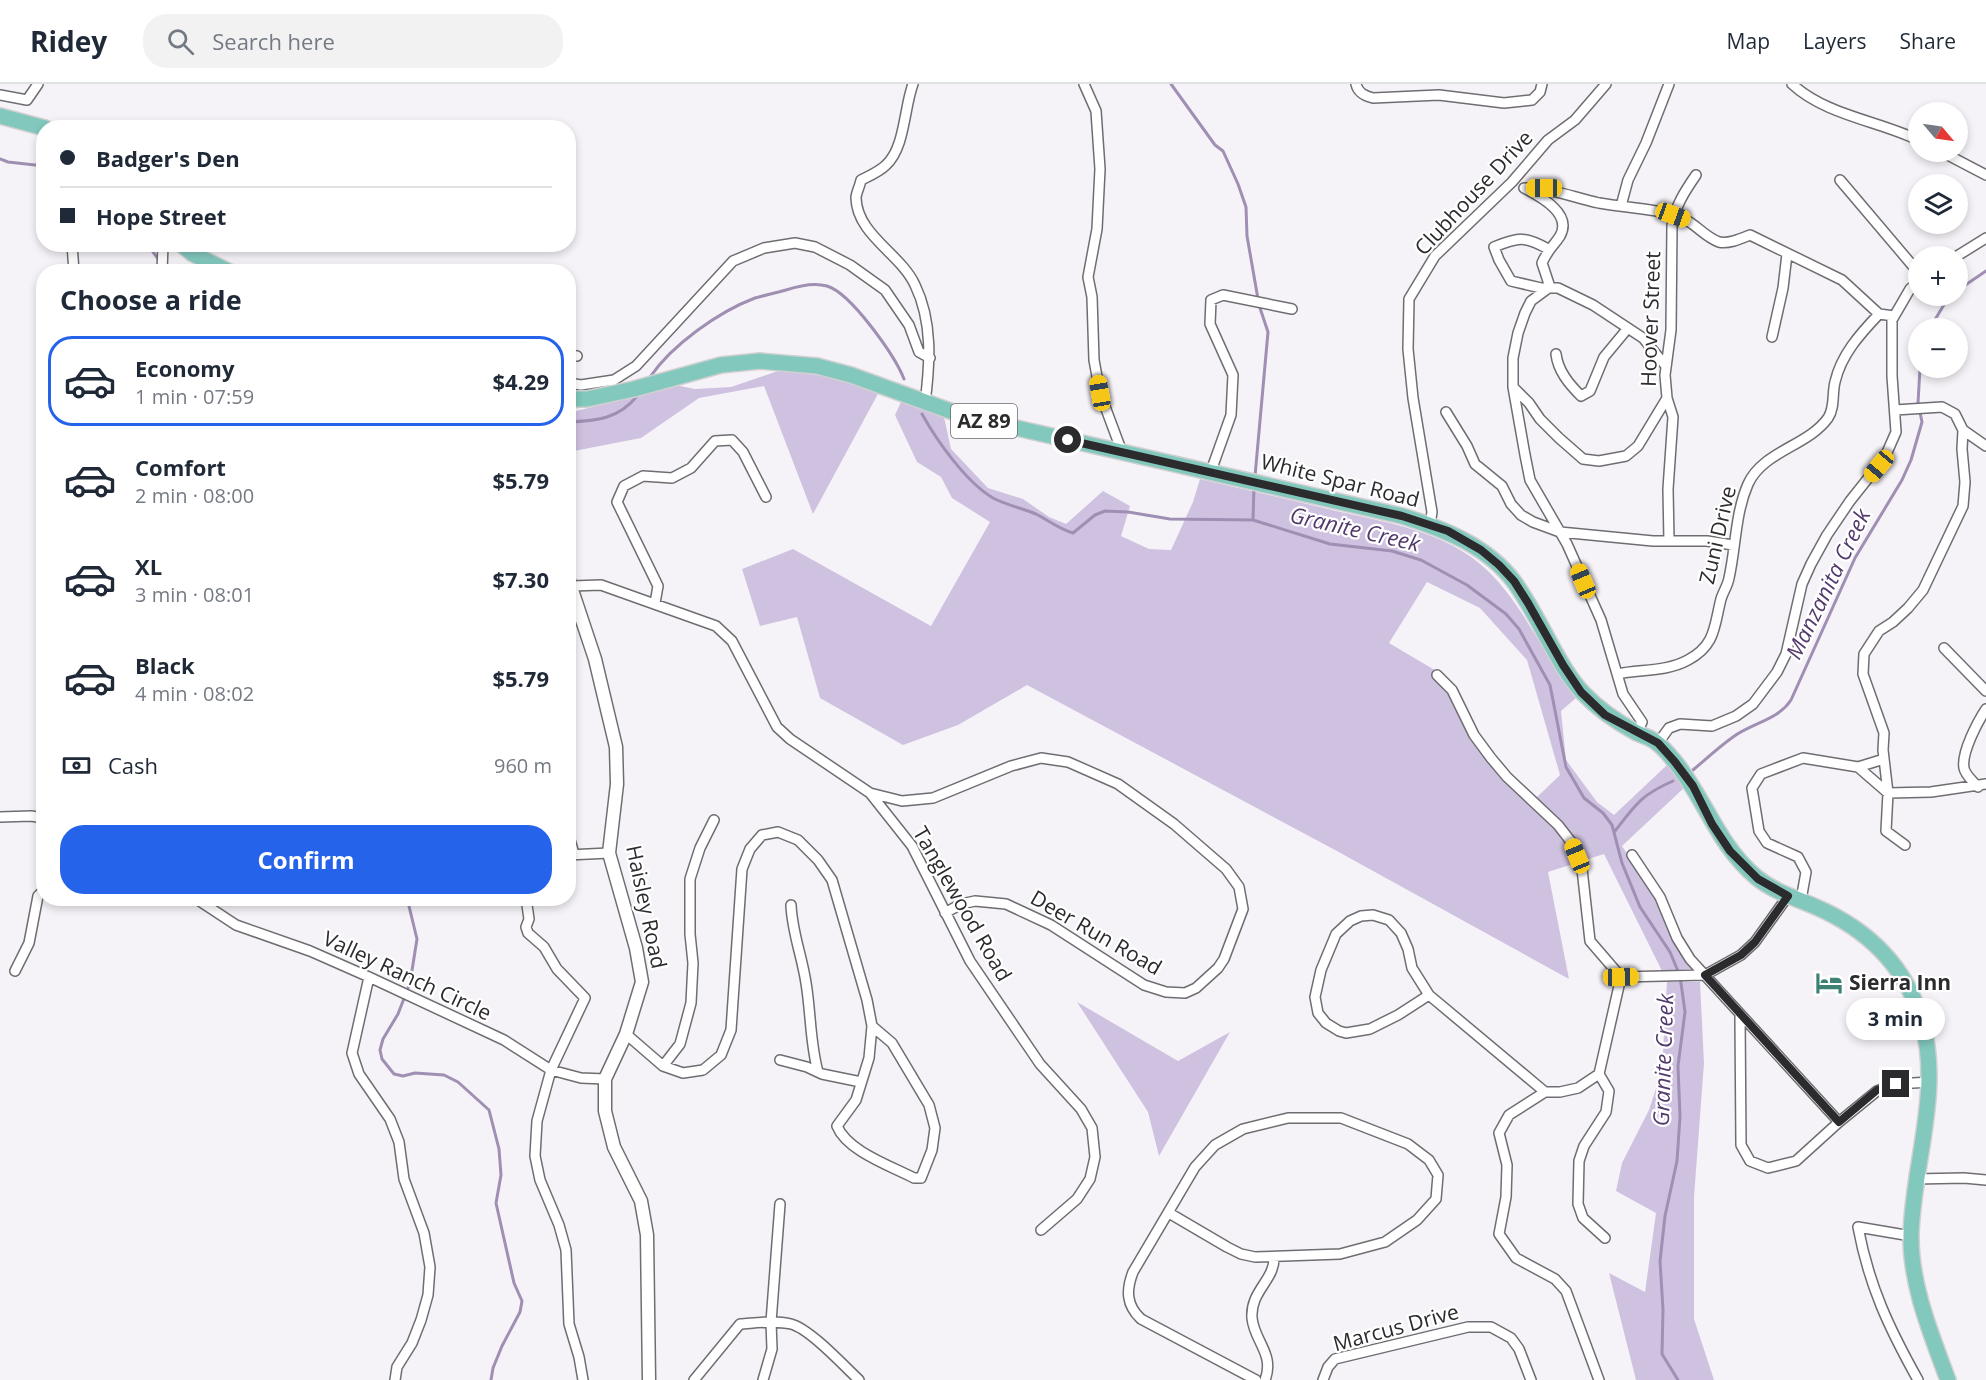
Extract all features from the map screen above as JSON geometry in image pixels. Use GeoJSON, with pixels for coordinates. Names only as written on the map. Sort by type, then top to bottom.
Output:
{"type":"FeatureCollection","features":[{"type":"Feature","properties":{"kind":"main road"},"geometry":{"type":"LineString","coordinates":[[0,116],[36,126]]}},
{"type":"Feature","properties":{"kind":"main road"},"geometry":{"type":"LineString","coordinates":[[191,252],[214,264]]}},
{"type":"Feature","properties":{"kind":"main road","name":"White Spar Road"},"geometry":{"type":"LineString","coordinates":[[576,399],[634,389],[721,365],[760,361],[817,366],[851,375],[964,416],[1402,516],[1430,524],[1481,550],[1514,581],[1581,692],[1605,715],[1658,743],[1675,762],[1693,786],[1712,824],[1730,851],[1758,879],[1794,898],[1827,911],[1863,932],[1889,957],[1913,996],[1923,1024],[1930,1082],[1915,1179],[1911,1236],[1916,1283],[1948,1380]]}},
{"type":"Feature","properties":{"kind":"street"},"geometry":{"type":"LineString","coordinates":[[0,95],[27,100],[38,84]]}},
{"type":"Feature","properties":{"kind":"street"},"geometry":{"type":"LineString","coordinates":[[913,84],[898,147],[887,165],[861,180],[856,198],[862,219],[915,283],[924,309],[930,358],[925,403]]}},
{"type":"Feature","properties":{"kind":"street"},"geometry":{"type":"LineString","coordinates":[[1084,84],[1096,111],[1100,169],[1097,229],[1088,277],[1092,297],[1094,360],[1100,393],[1122,452]]}},
{"type":"Feature","properties":{"kind":"street"},"geometry":{"type":"LineString","coordinates":[[1356,84],[1359,92],[1373,98],[1439,95],[1504,103],[1532,100],[1540,92],[1542,84]]}},
{"type":"Feature","properties":{"kind":"street","name":"Clubhouse Drive"},"geometry":{"type":"LineString","coordinates":[[1430,524],[1432,512],[1413,398],[1408,349],[1409,299],[1435,256],[1512,182],[1548,140],[1575,120],[1606,84]]}},
{"type":"Feature","properties":{"kind":"street"},"geometry":{"type":"LineString","coordinates":[[1621,206],[1628,180],[1669,84]]}},
{"type":"Feature","properties":{"kind":"street"},"geometry":{"type":"LineString","coordinates":[[1792,84],[1800,91],[1839,111],[1908,135]]}},
{"type":"Feature","properties":{"kind":"street"},"geometry":{"type":"LineString","coordinates":[[1961,162],[1986,175]]}},
{"type":"Feature","properties":{"kind":"street","name":"Hoover Street"},"geometry":{"type":"LineString","coordinates":[[1669,541],[1668,489],[1673,417],[1667,398],[1665,365],[1670,349],[1671,330],[1671,226],[1682,195],[1696,175]]}},
{"type":"Feature","properties":{"kind":"street"},"geometry":{"type":"LineString","coordinates":[[1840,180],[1908,260]]}},
{"type":"Feature","properties":{"kind":"street"},"geometry":{"type":"LineString","coordinates":[[1512,182],[1542,198],[1558,212],[1562,224],[1561,234],[1548,249],[1542,264],[1550,287]]}},
{"type":"Feature","properties":{"kind":"street"},"geometry":{"type":"LineString","coordinates":[[1524,188],[1544,188],[1600,203],[1673,215],[1687,220],[1704,234],[1720,242],[1735,241],[1749,235],[1842,280],[1879,314],[1894,316]]}},
{"type":"Feature","properties":{"kind":"street"},"geometry":{"type":"LineString","coordinates":[[1548,249],[1529,239],[1522,238],[1494,247],[1510,281],[1541,288],[1558,288],[1593,305],[1650,344],[1665,365]]}},
{"type":"Feature","properties":{"kind":"street"},"geometry":{"type":"LineString","coordinates":[[1968,249],[1986,238]]}},
{"type":"Feature","properties":{"kind":"street"},"geometry":{"type":"LineString","coordinates":[[576,384],[614,380],[636,366],[733,261],[764,248],[795,243],[815,247],[850,265],[885,290],[909,325],[919,352],[930,358]]}},
{"type":"Feature","properties":{"kind":"street"},"geometry":{"type":"LineString","coordinates":[[1772,337],[1783,288],[1787,254]]}},
{"type":"Feature","properties":{"kind":"street"},"geometry":{"type":"LineString","coordinates":[[1550,287],[1531,302],[1525,313],[1513,358],[1513,387],[1530,480],[1560,532],[1601,620],[1623,694],[1642,723],[1637,732]]}},
{"type":"Feature","properties":{"kind":"street"},"geometry":{"type":"LineString","coordinates":[[1658,743],[1669,728],[1680,724],[1712,726],[1736,716],[1753,705],[1772,679],[1786,654],[1802,584],[1811,564],[1850,501],[1885,457],[1896,432],[1891,333],[1894,316],[1908,292]]}},
{"type":"Feature","properties":{"kind":"street"},"geometry":{"type":"LineString","coordinates":[[1211,471],[1231,415],[1233,375],[1210,324],[1211,300],[1223,295],[1292,309]]}},
{"type":"Feature","properties":{"kind":"street","name":"Zuni Drive"},"geometry":{"type":"LineString","coordinates":[[1617,674],[1652,671],[1677,664],[1688,660],[1706,648],[1716,627],[1721,599],[1729,580],[1740,509],[1749,482],[1764,464],[1811,434],[1828,417],[1832,408],[1835,381],[1842,364],[1856,338],[1879,314]]}},
{"type":"Feature","properties":{"kind":"street"},"geometry":{"type":"LineString","coordinates":[[1556,354],[1557,365],[1571,387],[1581,396],[1590,391],[1604,357],[1628,328]]}},
{"type":"Feature","properties":{"kind":"street"},"geometry":{"type":"LineString","coordinates":[[1513,387],[1553,432],[1583,459],[1599,461],[1626,456],[1638,446],[1667,398]]}},
{"type":"Feature","properties":{"kind":"street"},"geometry":{"type":"LineString","coordinates":[[1895,410],[1942,407],[1955,414],[1963,430],[1986,446]]}},
{"type":"Feature","properties":{"kind":"street"},"geometry":{"type":"LineString","coordinates":[[1446,412],[1475,464],[1502,486],[1511,504],[1521,515],[1533,522],[1560,532],[1669,541],[1707,541],[1733,545]]}},
{"type":"Feature","properties":{"kind":"street"},"geometry":{"type":"LineString","coordinates":[[1905,845],[1886,831],[1884,734],[1863,674],[1864,654],[1879,631],[1893,622],[1923,590],[1963,507],[1965,482],[1963,430]]}},
{"type":"Feature","properties":{"kind":"street"},"geometry":{"type":"LineString","coordinates":[[655,603],[658,586],[617,502],[624,486],[643,476],[672,478],[691,468],[715,441],[732,440],[743,452],[766,497]]}},
{"type":"Feature","properties":{"kind":"street","name":"Tanglewood Road"},"geometry":{"type":"LineString","coordinates":[[576,583],[601,585],[716,626],[732,641],[777,727],[790,739],[870,793],[912,846],[970,961],[1040,1064],[1081,1109],[1092,1128],[1095,1157],[1090,1179],[1077,1199],[1041,1230]]}},
{"type":"Feature","properties":{"kind":"street","name":"Haisley Road"},"geometry":{"type":"LineString","coordinates":[[576,600],[595,659],[616,747],[617,784],[609,853],[636,948],[642,982],[626,1035],[605,1079],[605,1111],[614,1147],[641,1201],[647,1234],[649,1380]]}},
{"type":"Feature","properties":{"kind":"street"},"geometry":{"type":"LineString","coordinates":[[1944,648],[1986,691]]}},
{"type":"Feature","properties":{"kind":"street"},"geometry":{"type":"LineString","coordinates":[[1437,675],[1452,690],[1474,735],[1491,758],[1558,825],[1572,843],[1582,869],[1590,941],[1621,977]]}},
{"type":"Feature","properties":{"kind":"street"},"geometry":{"type":"LineString","coordinates":[[1982,785],[1968,776],[1964,767],[1964,759],[1976,725],[1986,710]]}},
{"type":"Feature","properties":{"kind":"street","name":"Deer Run Road"},"geometry":{"type":"LineString","coordinates":[[870,793],[902,801],[933,798],[1011,766],[1041,758],[1068,762],[1118,784],[1174,824],[1226,870],[1239,887],[1242,909],[1224,959],[1218,968],[1196,988],[1185,993],[1166,992],[1144,985],[1051,925],[1006,904],[975,901],[961,904],[945,913]]}},
{"type":"Feature","properties":{"kind":"street"},"geometry":{"type":"LineString","coordinates":[[1621,977],[1705,975],[1741,955],[1794,898],[1806,872],[1798,857],[1767,843],[1759,831],[1752,788],[1761,774],[1803,758],[1858,767],[1884,759]]}},
{"type":"Feature","properties":{"kind":"street"},"geometry":{"type":"LineString","coordinates":[[1858,767],[1887,793],[1930,792],[1982,785]]}},
{"type":"Feature","properties":{"kind":"street"},"geometry":{"type":"LineString","coordinates":[[0,817],[36,817]]}},
{"type":"Feature","properties":{"kind":"street"},"geometry":{"type":"LineString","coordinates":[[663,1065],[680,1044],[691,1002],[693,963],[690,934],[690,879],[700,848],[714,820]]}},
{"type":"Feature","properties":{"kind":"street"},"geometry":{"type":"LineString","coordinates":[[626,1035],[663,1065],[682,1073],[703,1070],[721,1055],[731,1030],[742,869],[750,849],[762,835],[778,831],[798,840],[818,860],[832,880],[867,1000],[872,1026],[869,1058],[856,1100],[837,1126],[841,1137],[859,1150],[914,1178],[921,1178],[932,1150],[934,1128],[929,1105],[892,1043],[872,1026]]}},
{"type":"Feature","properties":{"kind":"street"},"geometry":{"type":"LineString","coordinates":[[576,855],[609,853]]}},
{"type":"Feature","properties":{"kind":"street"},"geometry":{"type":"LineString","coordinates":[[1632,855],[1660,897],[1677,938],[1690,959],[1839,1122]]}},
{"type":"Feature","properties":{"kind":"street"},"geometry":{"type":"LineString","coordinates":[[791,905],[792,925],[806,980],[813,1053],[818,1072]]}},
{"type":"Feature","properties":{"kind":"street"},"geometry":{"type":"LineString","coordinates":[[15,971],[29,944],[36,906]]}},
{"type":"Feature","properties":{"kind":"street","name":"Valley Ranch Circle"},"geometry":{"type":"LineString","coordinates":[[207,906],[236,925],[310,951],[504,1040],[551,1070],[581,1078],[605,1079]]}},
{"type":"Feature","properties":{"kind":"street"},"geometry":{"type":"LineString","coordinates":[[527,906],[529,919],[526,927],[528,933],[544,947],[557,969],[585,998],[551,1070],[537,1121],[535,1156],[540,1180],[559,1225],[566,1250],[569,1324],[583,1380]]}},
{"type":"Feature","properties":{"kind":"street"},"geometry":{"type":"LineString","coordinates":[[1429,996],[1370,1029],[1346,1033],[1326,1023],[1318,1013],[1315,997],[1321,970],[1336,934],[1350,921],[1361,916],[1367,915],[1389,920],[1401,933],[1408,949],[1412,968],[1429,996],[1545,1092]]}},
{"type":"Feature","properties":{"kind":"street"},"geometry":{"type":"LineString","coordinates":[[1605,1238],[1583,1218],[1578,1204],[1579,1161],[1584,1146],[1606,1112],[1609,1091],[1599,1074],[1621,977]]}},
{"type":"Feature","properties":{"kind":"street"},"geometry":{"type":"LineString","coordinates":[[369,978],[352,1053],[359,1074],[390,1119],[399,1142],[404,1179],[424,1233],[430,1267],[428,1295],[421,1320],[412,1343],[397,1367],[395,1380]]}},
{"type":"Feature","properties":{"kind":"street"},"geometry":{"type":"LineString","coordinates":[[1740,1016],[1741,1145],[1750,1161],[1768,1168],[1796,1161],[1877,1090],[1896,1084],[1930,1082]]}},
{"type":"Feature","properties":{"kind":"street"},"geometry":{"type":"LineString","coordinates":[[780,1060],[861,1082]]}},
{"type":"Feature","properties":{"kind":"street"},"geometry":{"type":"LineString","coordinates":[[1599,1074],[1578,1088],[1560,1092],[1545,1092],[1509,1115],[1499,1133],[1507,1166],[1506,1197],[1499,1234],[1516,1258],[1555,1280],[1566,1291],[1599,1380]]}},
{"type":"Feature","properties":{"kind":"street"},"geometry":{"type":"LineString","coordinates":[[1168,1213],[1241,1254],[1256,1257],[1340,1254],[1385,1242],[1417,1220],[1436,1199],[1438,1175],[1429,1160],[1408,1144],[1341,1118],[1288,1118],[1243,1130],[1215,1145],[1195,1167],[1133,1272],[1128,1285],[1130,1304],[1141,1319],[1256,1380]]}},
{"type":"Feature","properties":{"kind":"street"},"geometry":{"type":"LineString","coordinates":[[1915,1179],[1986,1179]]}},
{"type":"Feature","properties":{"kind":"street"},"geometry":{"type":"LineString","coordinates":[[763,1380],[772,1348],[771,1322],[780,1204]]}},
{"type":"Feature","properties":{"kind":"street"},"geometry":{"type":"LineString","coordinates":[[1911,1236],[1858,1227],[1864,1262],[1884,1316],[1918,1380]]}},
{"type":"Feature","properties":{"kind":"street"},"geometry":{"type":"LineString","coordinates":[[1265,1380],[1269,1363],[1252,1319],[1254,1298],[1274,1264],[1274,1257]]}},
{"type":"Feature","properties":{"kind":"street"},"geometry":{"type":"LineString","coordinates":[[694,1380],[740,1324],[771,1322],[792,1324],[808,1333],[859,1380]]}},
{"type":"Feature","properties":{"kind":"street","name":"Marcus Drive"},"geometry":{"type":"LineString","coordinates":[[1323,1380],[1328,1367],[1335,1359],[1468,1327],[1491,1327],[1511,1338],[1519,1349],[1531,1380]]}},
{"type":"Feature","properties":{"kind":"shaded area"},"geometry":{"type":"Polygon","coordinates":[[[781,370],[830,377],[879,392],[813,514],[764,386],[699,398],[641,438],[576,451],[576,411],[675,385],[695,389],[731,387],[781,370]]]}},
{"type":"Feature","properties":{"kind":"shaded area"},"geometry":{"type":"Polygon","coordinates":[[[902,400],[944,417],[951,449],[988,488],[1023,499],[1049,517],[1066,524],[1103,491],[1130,506],[1121,536],[1149,549],[1171,550],[1193,502],[1200,479],[1413,529],[1453,546],[1471,557],[1488,571],[1513,600],[1576,698],[1561,711],[1566,760],[1597,802],[1614,815],[1667,765],[1685,787],[1622,846],[1658,899],[1696,971],[1663,973],[1604,854],[1548,872],[1569,979],[1335,850],[1027,685],[958,725],[903,745],[820,698],[797,617],[760,626],[742,569],[793,549],[931,626],[990,522],[952,498],[941,477],[917,462],[895,415],[902,400]],[[1427,582],[1389,643],[1438,672],[1477,734],[1510,775],[1537,797],[1560,775],[1527,660],[1480,608],[1427,582]]]}},
{"type":"Feature","properties":{"kind":"shaded area"},"geometry":{"type":"Polygon","coordinates":[[[1667,982],[1700,982],[1704,1063],[1694,1197],[1694,1319],[1714,1380],[1636,1380],[1609,1273],[1645,1292],[1656,1213],[1616,1191],[1622,1163],[1649,1110],[1662,1070],[1667,982]]]}},
{"type":"Feature","properties":{"kind":"shaded area"},"geometry":{"type":"Polygon","coordinates":[[[1077,1002],[1178,1061],[1230,1032],[1159,1156],[1148,1112],[1077,1002]]]}},
{"type":"Feature","properties":{"kind":"waterway"},"geometry":{"type":"LineString","coordinates":[[1171,84],[1215,145],[1223,151],[1238,184],[1246,207],[1247,236],[1258,299]]}},
{"type":"Feature","properties":{"kind":"waterway","name":"Granite Creek"},"geometry":{"type":"LineString","coordinates":[[0,159],[36,165]]}},
{"type":"Feature","properties":{"kind":"waterway","name":"Granite Creek"},"geometry":{"type":"LineString","coordinates":[[153,252],[159,260]]}},
{"type":"Feature","properties":{"kind":"waterway","name":"Manzanita Creek"},"geometry":{"type":"LineString","coordinates":[[1968,283],[1986,271]]}},
{"type":"Feature","properties":{"kind":"waterway","name":"Granite Creek"},"geometry":{"type":"LineString","coordinates":[[650,377],[670,353],[697,331],[726,312],[755,298],[817,284],[837,291],[860,312],[892,356],[904,379]]}},
{"type":"Feature","properties":{"kind":"waterway"},"geometry":{"type":"LineString","coordinates":[[1255,476],[1268,332],[1259,305]]}},
{"type":"Feature","properties":{"kind":"waterway","name":"Manzanita Creek"},"geometry":{"type":"LineString","coordinates":[[1936,318],[1943,306]]}},
{"type":"Feature","properties":{"kind":"waterway","name":"Manzanita Creek"},"geometry":{"type":"LineString","coordinates":[[1693,770],[1733,737],[1772,717],[1786,707],[1791,700],[1855,558],[1902,480],[1911,460],[1922,422],[1918,403],[1919,378]]}},
{"type":"Feature","properties":{"kind":"waterway","name":"Granite Creek"},"geometry":{"type":"LineString","coordinates":[[576,422],[615,414],[623,410],[637,396]]}},
{"type":"Feature","properties":{"kind":"waterway","name":"Granite Creek"},"geometry":{"type":"LineString","coordinates":[[922,414],[953,460],[983,491],[993,498],[1036,514],[1073,533],[1095,515],[1105,511],[1128,512],[1170,519],[1253,520],[1330,544],[1392,551],[1421,560],[1467,585],[1506,614],[1519,629],[1550,685],[1566,767],[1584,798],[1603,813],[1612,825],[1622,863],[1640,907],[1670,952],[1680,976],[1685,1012],[1678,1066],[1680,1117],[1677,1161],[1665,1216],[1660,1261],[1663,1309],[1662,1354],[1678,1380]]}},
{"type":"Feature","properties":{"kind":"waterway"},"geometry":{"type":"LineString","coordinates":[[1253,520],[1254,486]]}},
{"type":"Feature","properties":{"kind":"waterway","name":"Manzanita Creek"},"geometry":{"type":"LineString","coordinates":[[1615,831],[1640,801],[1653,791],[1673,781]]}},
{"type":"Feature","properties":{"kind":"waterway"},"geometry":{"type":"LineString","coordinates":[[409,906],[417,939],[410,983],[380,1050],[382,1059],[394,1074],[403,1076],[415,1073],[444,1075],[458,1082],[489,1110],[499,1149],[501,1175],[496,1203],[514,1283],[522,1301],[520,1312],[493,1368],[491,1380]]}},
{"type":"Feature","properties":{"kind":"place","name":"Sierra Inn"},"geometry":{"type":"Point","coordinates":[1829,983]}},
{"type":"Feature","properties":{"kind":"route"},"geometry":{"type":"LineString","coordinates":[[1068,440],[1402,516],[1448,531],[1481,550],[1514,581],[1581,692],[1605,715],[1658,743],[1693,786],[1712,824],[1730,851],[1758,879],[1788,896],[1755,942],[1741,955],[1705,975],[1839,1122],[1877,1090],[1896,1084]]}}]}
